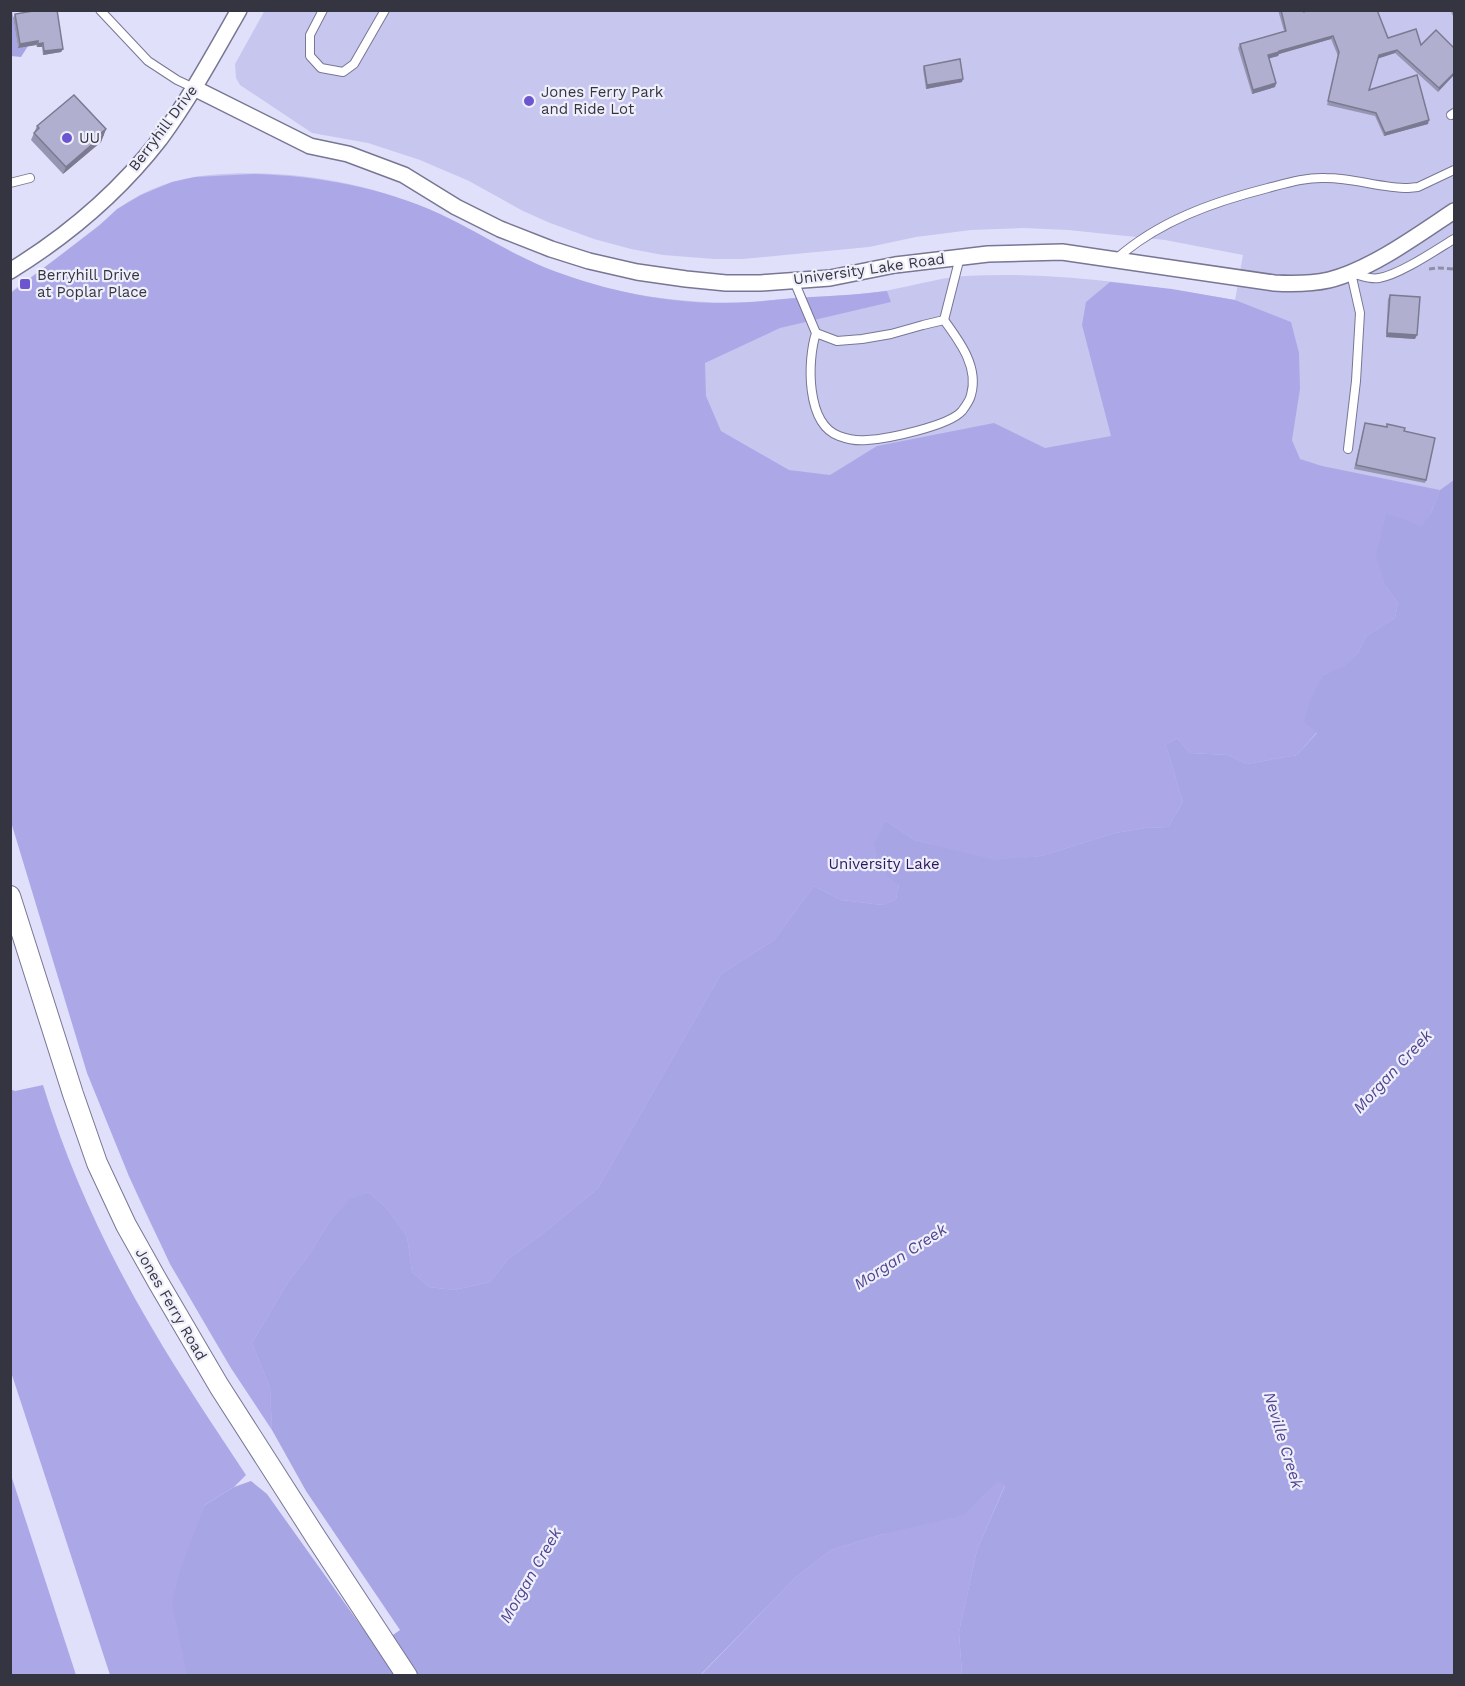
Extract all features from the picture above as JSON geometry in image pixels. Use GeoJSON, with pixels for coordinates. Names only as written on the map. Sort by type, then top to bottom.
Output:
{"type":"FeatureCollection","features":[{"type":"Feature","properties":{"kind":"street","name":"Berryhill Drive"},"geometry":{"type":"LineString","coordinates":[[10,271],[55,242],[124,180],[159,139],[194,88],[239,10]]}},
{"type":"Feature","properties":{"kind":"street","name":"University Lake Road"},"geometry":{"type":"LineString","coordinates":[[194,88],[310,146],[348,154],[404,175],[456,207],[500,229],[551,249],[637,272],[726,283],[830,278],[895,265],[988,254],[1062,252],[1274,283],[1302,284],[1351,273],[1455,211]]}},
{"type":"Feature","properties":{"kind":"street","name":"Jones Ferry Road"},"geometry":{"type":"LineString","coordinates":[[10,896],[97,1163],[126,1225],[219,1386],[407,1676]]}},
{"type":"Feature","properties":{"kind":"lane"},"geometry":{"type":"LineString","coordinates":[[100,10],[148,62],[194,88]]}},
{"type":"Feature","properties":{"kind":"lane"},"geometry":{"type":"LineString","coordinates":[[323,10],[310,35],[310,56],[321,68],[343,72],[354,64],[384,10]]}},
{"type":"Feature","properties":{"kind":"lane"},"geometry":{"type":"LineString","coordinates":[[1115,260],[1144,238],[1178,218],[1250,192],[1291,182],[1326,178],[1408,188],[1418,187],[1455,170]]}},
{"type":"Feature","properties":{"kind":"lane"},"geometry":{"type":"LineString","coordinates":[[10,183],[30,178]]}},
{"type":"Feature","properties":{"kind":"lane"},"geometry":{"type":"LineString","coordinates":[[1348,449],[1356,381],[1360,313],[1351,273],[1376,279],[1406,267],[1455,239]]}},
{"type":"Feature","properties":{"kind":"lane"},"geometry":{"type":"LineString","coordinates":[[794,281],[816,333],[810,361],[816,411],[826,428],[839,436],[866,440],[903,434],[940,424],[961,412],[971,396],[973,380],[968,357],[944,320],[960,257]]}},
{"type":"Feature","properties":{"kind":"lane"},"geometry":{"type":"LineString","coordinates":[[816,333],[837,341],[862,339],[944,320]]}},
{"type":"Feature","properties":{"kind":"green space","name":"University Lake"},"geometry":{"type":"Polygon","coordinates":[[[265,10],[1454,11],[1454,1675],[434,1675],[231,1368],[176,1273],[128,1174],[340,1036],[12,291],[119,208],[140,195],[185,179],[239,173],[328,180],[386,194],[442,215],[510,252],[570,277],[624,292],[695,301],[754,302],[856,294],[954,277],[999,275],[1101,280],[1235,300],[1243,255],[1165,240],[1023,228],[971,230],[916,237],[869,247],[743,259],[663,255],[631,249],[550,223],[469,181],[420,160],[368,143],[312,133],[240,85],[236,78],[235,64],[265,10]]]}},
{"type":"Feature","properties":{"kind":"green space"},"geometry":{"type":"Polygon","coordinates":[[[254,174],[326,180],[395,197],[440,214],[554,271],[602,286],[651,297],[726,303],[887,291],[891,302],[780,328],[705,363],[706,396],[721,431],[789,470],[830,475],[877,446],[994,423],[1045,448],[1111,436],[1082,325],[1086,302],[1110,282],[1172,289],[1235,300],[1291,322],[1299,353],[1300,389],[1292,440],[1300,459],[1322,466],[1440,490],[1431,513],[1385,585],[1398,603],[1395,618],[1366,636],[1358,653],[1345,667],[1323,675],[1317,732],[1297,755],[1247,764],[1228,755],[1190,753],[1177,738],[1165,745],[1183,802],[1168,827],[1115,833],[1041,856],[995,861],[915,840],[886,821],[899,885],[896,899],[883,905],[841,900],[814,886],[774,940],[721,974],[598,1188],[508,1259],[490,1282],[454,1290],[429,1287],[412,1272],[407,1236],[388,1210],[369,1192],[350,1200],[332,1218],[288,1282],[252,1343],[270,1388],[272,1430],[231,1368],[170,1264],[128,1174],[87,1073],[11,822],[11,293],[100,225],[117,209],[141,195],[172,182],[195,177],[254,174]]]}},
{"type":"Feature","properties":{"kind":"green space"},"geometry":{"type":"Polygon","coordinates":[[[43,1085],[64,1148],[90,1210],[120,1270],[174,1365],[246,1475],[234,1487],[205,1505],[187,1675],[110,1675],[11,1372],[10,1089],[15,1091],[43,1085]]]}},
{"type":"Feature","properties":{"kind":"green space"},"geometry":{"type":"Polygon","coordinates":[[[11,1475],[76,1675],[11,1675],[11,1475]]]}},
{"type":"Feature","properties":{"kind":"green space"},"geometry":{"type":"Polygon","coordinates":[[[997,1480],[1005,1485],[977,1550],[959,1632],[962,1675],[700,1676],[796,1577],[831,1550],[883,1534],[981,1498],[997,1480]]]}},
{"type":"Feature","properties":{"kind":"water"},"geometry":{"type":"Polygon","coordinates":[[[12,10],[18,47],[28,46],[21,57],[11,56],[10,11],[12,10]]]}},
{"type":"Feature","properties":{"kind":"water","name":"University Lake"},"geometry":{"type":"Polygon","coordinates":[[[1454,480],[1454,1675],[962,1675],[959,1632],[977,1550],[1005,1486],[998,1481],[964,1515],[883,1534],[831,1550],[796,1577],[700,1675],[187,1675],[172,1603],[180,1570],[205,1505],[234,1487],[251,1481],[267,1494],[376,1647],[400,1630],[306,1491],[272,1430],[270,1388],[252,1343],[288,1282],[332,1218],[350,1199],[369,1192],[388,1210],[407,1236],[412,1272],[429,1287],[454,1290],[490,1282],[508,1259],[598,1188],[721,974],[774,940],[814,886],[841,900],[883,905],[896,899],[899,885],[888,877],[882,868],[874,844],[886,821],[915,840],[995,860],[1041,856],[1115,833],[1168,827],[1183,802],[1165,745],[1177,738],[1190,753],[1228,755],[1247,764],[1297,755],[1317,733],[1304,722],[1310,701],[1323,675],[1345,666],[1358,653],[1366,636],[1395,618],[1398,603],[1385,585],[1376,556],[1386,514],[1421,527],[1431,513],[1440,490],[1454,480]]]}},
{"type":"Feature","properties":{"kind":"building"},"geometry":{"type":"Polygon","coordinates":[[[57,10],[63,49],[44,51],[43,43],[38,44],[38,41],[20,44],[15,14],[57,10]]]}},
{"type":"Feature","properties":{"kind":"building"},"geometry":{"type":"Polygon","coordinates":[[[1281,10],[1303,10],[1304,12],[1307,10],[1377,10],[1388,38],[1416,29],[1421,45],[1436,30],[1455,49],[1455,72],[1439,88],[1397,50],[1379,55],[1369,90],[1417,75],[1429,120],[1385,133],[1376,113],[1328,101],[1339,52],[1333,36],[1268,55],[1276,83],[1253,90],[1240,44],[1286,31],[1281,10]]]}},
{"type":"Feature","properties":{"kind":"building"},"geometry":{"type":"Polygon","coordinates":[[[960,59],[963,79],[927,85],[924,66],[960,59]]]}},
{"type":"Feature","properties":{"kind":"building","name":"UU"},"geometry":{"type":"Polygon","coordinates":[[[74,95],[106,129],[101,133],[103,135],[66,167],[34,133],[39,128],[37,126],[74,95]]]}},
{"type":"Feature","properties":{"kind":"building"},"geometry":{"type":"Polygon","coordinates":[[[1390,295],[1420,297],[1417,335],[1387,333],[1390,295]]]}},
{"type":"Feature","properties":{"kind":"building"},"geometry":{"type":"Polygon","coordinates":[[[1365,423],[1387,427],[1387,424],[1405,428],[1404,431],[1435,438],[1426,480],[1356,465],[1365,423]]]}},
{"type":"Feature","properties":{"kind":"place","name":"Jones Ferry Park and Ride Lot"},"geometry":{"type":"Point","coordinates":[529,101]}},
{"type":"Feature","properties":{"kind":"place","name":"UU"},"geometry":{"type":"Point","coordinates":[67,138]}},
{"type":"Feature","properties":{"kind":"place","name":"Berryhill Drive at Poplar Place"},"geometry":{"type":"Point","coordinates":[25,284]}},
{"type":"Feature","properties":{"kind":"water label","name":"Morgan Creek"},"geometry":{"type":"Point","coordinates":[1392,1071]}},
{"type":"Feature","properties":{"kind":"water label","name":"Morgan Creek"},"geometry":{"type":"Point","coordinates":[900,1256]}},
{"type":"Feature","properties":{"kind":"water label","name":"Neville Creek"},"geometry":{"type":"Point","coordinates":[1284,1440]}},
{"type":"Feature","properties":{"kind":"water label","name":"Morgan Creek"},"geometry":{"type":"Point","coordinates":[530,1575]}}]}
